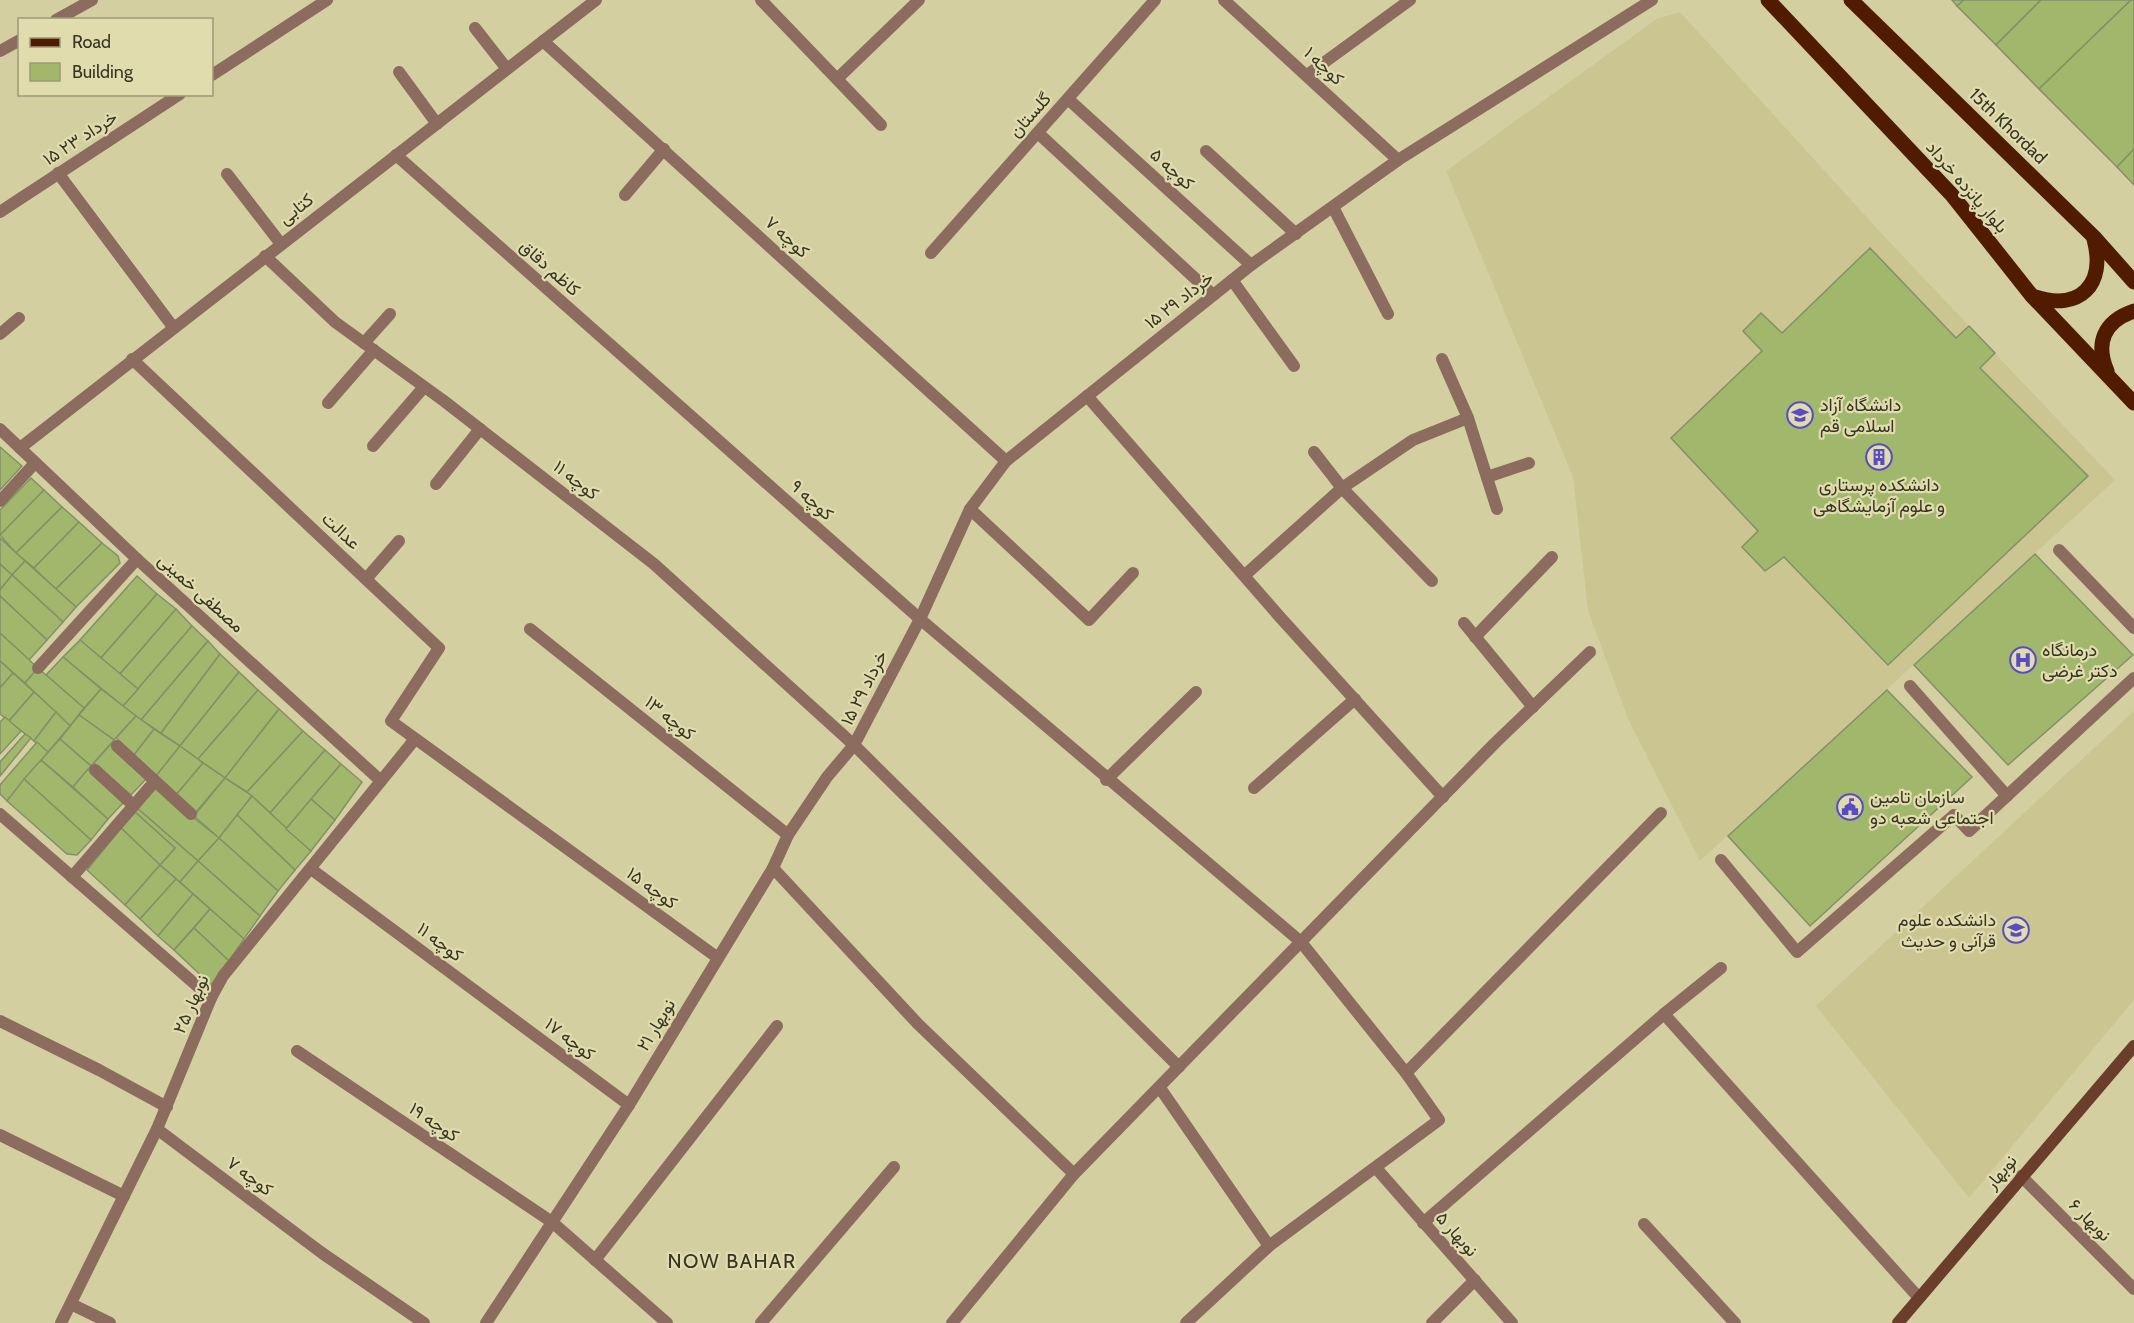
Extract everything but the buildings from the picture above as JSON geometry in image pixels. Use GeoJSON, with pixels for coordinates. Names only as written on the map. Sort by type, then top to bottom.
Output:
{"type":"FeatureCollection","features":[{"type":"Feature","properties":{"kind":"main road","name":"بلوار پانزده خرداد"},"geometry":{"type":"LineString","coordinates":[[1768,0],[1952,195],[2032,296],[2134,403]]}},
{"type":"Feature","properties":{"kind":"main road","name":"15th Khordad"},"geometry":{"type":"LineString","coordinates":[[1851,0],[2094,237],[2134,282]]}},
{"type":"Feature","properties":{"kind":"main road"},"geometry":{"type":"LineString","coordinates":[[2032,296],[2054,303],[2077,298],[2093,282],[2100,260],[2094,237]]}},
{"type":"Feature","properties":{"kind":"main road"},"geometry":{"type":"LineString","coordinates":[[2110,377],[2101,357],[2104,334],[2119,316],[2134,311]]}},
{"type":"Feature","properties":{"kind":"street"},"geometry":{"type":"LineString","coordinates":[[60,18],[92,0]]}},
{"type":"Feature","properties":{"kind":"street"},"geometry":{"type":"LineString","coordinates":[[213,74],[327,0]]}},
{"type":"Feature","properties":{"kind":"street","name":"کتابی"},"geometry":{"type":"LineString","coordinates":[[20,448],[596,0]]}},
{"type":"Feature","properties":{"kind":"street"},"geometry":{"type":"LineString","coordinates":[[761,0],[881,125]]}},
{"type":"Feature","properties":{"kind":"street"},"geometry":{"type":"LineString","coordinates":[[837,79],[919,0]]}},
{"type":"Feature","properties":{"kind":"street","name":"گلستان"},"geometry":{"type":"LineString","coordinates":[[931,253],[1155,0]]}},
{"type":"Feature","properties":{"kind":"street","name":"کوچه ۱"},"geometry":{"type":"LineString","coordinates":[[1224,0],[1398,160]]}},
{"type":"Feature","properties":{"kind":"street"},"geometry":{"type":"LineString","coordinates":[[1307,75],[1410,0]]}},
{"type":"Feature","properties":{"kind":"street","name":"۱۵ خرداد ۲۹"},"geometry":{"type":"LineString","coordinates":[[854,745],[920,620],[970,509],[1006,461],[1251,265],[1398,160],[1652,0]]}},
{"type":"Feature","properties":{"kind":"street"},"geometry":{"type":"LineString","coordinates":[[475,28],[507,69]]}},
{"type":"Feature","properties":{"kind":"street"},"geometry":{"type":"LineString","coordinates":[[0,51],[18,41]]}},
{"type":"Feature","properties":{"kind":"street","name":"کوچه ۷"},"geometry":{"type":"LineString","coordinates":[[543,41],[1006,461]]}},
{"type":"Feature","properties":{"kind":"street"},"geometry":{"type":"LineString","coordinates":[[399,72],[437,124]]}},
{"type":"Feature","properties":{"kind":"street","name":"۱۵ خرداد ۲۳"},"geometry":{"type":"LineString","coordinates":[[0,212],[177,96]]}},
{"type":"Feature","properties":{"kind":"street","name":"کوچه ۵"},"geometry":{"type":"LineString","coordinates":[[1068,99],[1251,265]]}},
{"type":"Feature","properties":{"kind":"street"},"geometry":{"type":"LineString","coordinates":[[1038,133],[1213,295]]}},
{"type":"Feature","properties":{"kind":"street"},"geometry":{"type":"LineString","coordinates":[[625,195],[664,149]]}},
{"type":"Feature","properties":{"kind":"street"},"geometry":{"type":"LineString","coordinates":[[1206,151],[1296,234]]}},
{"type":"Feature","properties":{"kind":"street","name":"کاظم دقاق"},"geometry":{"type":"LineString","coordinates":[[396,155],[680,408]]}},
{"type":"Feature","properties":{"kind":"street"},"geometry":{"type":"LineString","coordinates":[[58,173],[173,327]]}},
{"type":"Feature","properties":{"kind":"street"},"geometry":{"type":"LineString","coordinates":[[227,174],[281,244]]}},
{"type":"Feature","properties":{"kind":"street"},"geometry":{"type":"LineString","coordinates":[[1333,207],[1388,314]]}},
{"type":"Feature","properties":{"kind":"street","name":"کوچه ۱۱"},"geometry":{"type":"LineString","coordinates":[[265,256],[335,322],[480,429],[654,564],[854,745],[1179,1067]]}},
{"type":"Feature","properties":{"kind":"street"},"geometry":{"type":"LineString","coordinates":[[1232,280],[1294,366]]}},
{"type":"Feature","properties":{"kind":"street"},"geometry":{"type":"LineString","coordinates":[[328,402],[390,314]]}},
{"type":"Feature","properties":{"kind":"street"},"geometry":{"type":"LineString","coordinates":[[0,334],[19,318]]}},
{"type":"Feature","properties":{"kind":"street","name":"عدالت"},"geometry":{"type":"LineString","coordinates":[[132,359],[440,648],[391,721],[416,739]]}},
{"type":"Feature","properties":{"kind":"street"},"geometry":{"type":"LineString","coordinates":[[1442,359],[1468,418],[1497,509]]}},
{"type":"Feature","properties":{"kind":"street"},"geometry":{"type":"LineString","coordinates":[[373,446],[424,387]]}},
{"type":"Feature","properties":{"kind":"street"},"geometry":{"type":"LineString","coordinates":[[1087,396],[1279,616],[1443,796]]}},
{"type":"Feature","properties":{"kind":"street","name":"کوچه ۹"},"geometry":{"type":"LineString","coordinates":[[680,408],[920,620],[1106,780],[1301,942],[1406,1073],[1439,1120],[1376,1168]]}},
{"type":"Feature","properties":{"kind":"street"},"geometry":{"type":"LineString","coordinates":[[1245,575],[1342,488],[1413,440],[1468,418]]}},
{"type":"Feature","properties":{"kind":"street","name":"مصطفی خمینی"},"geometry":{"type":"LineString","coordinates":[[0,429],[137,559],[381,781]]}},
{"type":"Feature","properties":{"kind":"street"},"geometry":{"type":"LineString","coordinates":[[436,484],[480,429]]}},
{"type":"Feature","properties":{"kind":"street"},"geometry":{"type":"LineString","coordinates":[[1314,452],[1342,488],[1432,581]]}},
{"type":"Feature","properties":{"kind":"street"},"geometry":{"type":"LineString","coordinates":[[0,501],[35,463]]}},
{"type":"Feature","properties":{"kind":"street"},"geometry":{"type":"LineString","coordinates":[[1487,477],[1529,463]]}},
{"type":"Feature","properties":{"kind":"street"},"geometry":{"type":"LineString","coordinates":[[970,509],[1089,620],[1133,573]]}},
{"type":"Feature","properties":{"kind":"street"},"geometry":{"type":"LineString","coordinates":[[366,579],[399,541]]}},
{"type":"Feature","properties":{"kind":"street"},"geometry":{"type":"LineString","coordinates":[[2059,550],[2134,628]]}},
{"type":"Feature","properties":{"kind":"street"},"geometry":{"type":"LineString","coordinates":[[1475,637],[1552,557]]}},
{"type":"Feature","properties":{"kind":"street"},"geometry":{"type":"LineString","coordinates":[[38,668],[137,559]]}},
{"type":"Feature","properties":{"kind":"street"},"geometry":{"type":"LineString","coordinates":[[1464,623],[1533,707]]}},
{"type":"Feature","properties":{"kind":"street","name":"کوچه ۱۳"},"geometry":{"type":"LineString","coordinates":[[530,630],[788,835]]}},
{"type":"Feature","properties":{"kind":"street"},"geometry":{"type":"LineString","coordinates":[[952,1323],[1074,1174],[1443,796],[1590,652]]}},
{"type":"Feature","properties":{"kind":"street"},"geometry":{"type":"LineString","coordinates":[[1721,860],[1797,952],[1954,815],[1969,831],[2134,678]]}},
{"type":"Feature","properties":{"kind":"street"},"geometry":{"type":"LineString","coordinates":[[1910,686],[2007,796]]}},
{"type":"Feature","properties":{"kind":"street"},"geometry":{"type":"LineString","coordinates":[[1106,780],[1196,692]]}},
{"type":"Feature","properties":{"kind":"street"},"geometry":{"type":"LineString","coordinates":[[1254,788],[1354,699]]}},
{"type":"Feature","properties":{"kind":"street","name":"نوبهار ۲۵"},"geometry":{"type":"LineString","coordinates":[[61,1323],[157,1129],[211,998],[223,976],[416,739]]}},
{"type":"Feature","properties":{"kind":"street","name":"کوچه ۱۵"},"geometry":{"type":"LineString","coordinates":[[416,739],[718,958]]}},
{"type":"Feature","properties":{"kind":"street","name":"نوبهار ۲۱"},"geometry":{"type":"LineString","coordinates":[[486,1323],[628,1105],[773,868],[788,835],[827,777],[854,745]]}},
{"type":"Feature","properties":{"kind":"street"},"geometry":{"type":"LineString","coordinates":[[117,746],[190,814]]}},
{"type":"Feature","properties":{"kind":"street"},"geometry":{"type":"LineString","coordinates":[[95,770],[134,806]]}},
{"type":"Feature","properties":{"kind":"street"},"geometry":{"type":"LineString","coordinates":[[72,877],[155,781]]}},
{"type":"Feature","properties":{"kind":"street"},"geometry":{"type":"LineString","coordinates":[[1406,1073],[1661,813]]}},
{"type":"Feature","properties":{"kind":"street"},"geometry":{"type":"LineString","coordinates":[[0,814],[211,998]]}},
{"type":"Feature","properties":{"kind":"street","name":"کوچه ۱۱"},"geometry":{"type":"LineString","coordinates":[[311,868],[490,1002]]}},
{"type":"Feature","properties":{"kind":"street"},"geometry":{"type":"LineString","coordinates":[[773,868],[918,1024],[1074,1174]]}},
{"type":"Feature","properties":{"kind":"street"},"geometry":{"type":"LineString","coordinates":[[1423,1223],[1664,1014],[1721,968]]}},
{"type":"Feature","properties":{"kind":"street","name":"کوچه ۱۷"},"geometry":{"type":"LineString","coordinates":[[490,1002],[628,1105]]}},
{"type":"Feature","properties":{"kind":"street"},"geometry":{"type":"LineString","coordinates":[[1664,1014],[1919,1298]]}},
{"type":"Feature","properties":{"kind":"street"},"geometry":{"type":"LineString","coordinates":[[0,1021],[167,1107]]}},
{"type":"Feature","properties":{"kind":"street"},"geometry":{"type":"LineString","coordinates":[[595,1260],[777,1026]]}},
{"type":"Feature","properties":{"kind":"street","name":"نوبهار"},"geometry":{"type":"LineString","coordinates":[[1898,1323],[2134,1046]]}},
{"type":"Feature","properties":{"kind":"street","name":"کوچه ۱۹"},"geometry":{"type":"LineString","coordinates":[[297,1051],[552,1222],[667,1323]]}},
{"type":"Feature","properties":{"kind":"street"},"geometry":{"type":"LineString","coordinates":[[1160,1088],[1269,1246]]}},
{"type":"Feature","properties":{"kind":"street","name":"کوچه ۷"},"geometry":{"type":"LineString","coordinates":[[157,1129],[322,1253],[424,1323]]}},
{"type":"Feature","properties":{"kind":"street"},"geometry":{"type":"LineString","coordinates":[[0,1135],[124,1196]]}},
{"type":"Feature","properties":{"kind":"street"},"geometry":{"type":"LineString","coordinates":[[761,1323],[894,1167]]}},
{"type":"Feature","properties":{"kind":"street"},"geometry":{"type":"LineString","coordinates":[[1186,1323],[1269,1246],[1376,1168]]}},
{"type":"Feature","properties":{"kind":"street","name":"نوبهار ۵"},"geometry":{"type":"LineString","coordinates":[[1376,1168],[1512,1323]]}},
{"type":"Feature","properties":{"kind":"street","name":"نوبهار ۶"},"geometry":{"type":"LineString","coordinates":[[2021,1176],[2134,1289]]}},
{"type":"Feature","properties":{"kind":"street"},"geometry":{"type":"LineString","coordinates":[[1644,1224],[1735,1323]]}},
{"type":"Feature","properties":{"kind":"street"},"geometry":{"type":"LineString","coordinates":[[1432,1323],[1475,1280]]}},
{"type":"Feature","properties":{"kind":"street"},"geometry":{"type":"LineString","coordinates":[[70,1304],[110,1323]]}},
{"type":"Feature","properties":{"kind":"shaded area","name":"دانشگاه آزاد اسلامی قم"},"geometry":{"type":"Polygon","coordinates":[[[1680,12],[1883,235],[2115,480],[1700,861],[1629,721],[1588,611],[1573,477],[1446,171],[1658,18],[1680,12]]]}},
{"type":"Feature","properties":{"kind":"shaded area","name":"دانشکده علوم قرآنی و حدیث"},"geometry":{"type":"Polygon","coordinates":[[[2134,711],[2134,1000],[1969,1198],[1816,1006],[2134,711]]]}},
{"type":"Feature","properties":{"kind":"place","name":"دانشگاه آزاد اسلامی قم"},"geometry":{"type":"Point","coordinates":[1800,415]}},
{"type":"Feature","properties":{"kind":"place","name":"دانشکده پرستاری و علوم آزمایشگاهی"},"geometry":{"type":"Point","coordinates":[1879,457]}},
{"type":"Feature","properties":{"kind":"place","name":"درمانگاه دکتر غرضی"},"geometry":{"type":"Point","coordinates":[2023,660]}},
{"type":"Feature","properties":{"kind":"place","name":"سازمان تامین اجتماعی شعبه دو"},"geometry":{"type":"Point","coordinates":[1850,807]}},
{"type":"Feature","properties":{"kind":"place","name":"دانشکده علوم قرآنی و حدیث"},"geometry":{"type":"Point","coordinates":[2016,930]}},
{"type":"Feature","properties":{"kind":"district","name":"NOW BAHAR"},"geometry":{"type":"Point","coordinates":[732,1261]}}]}
